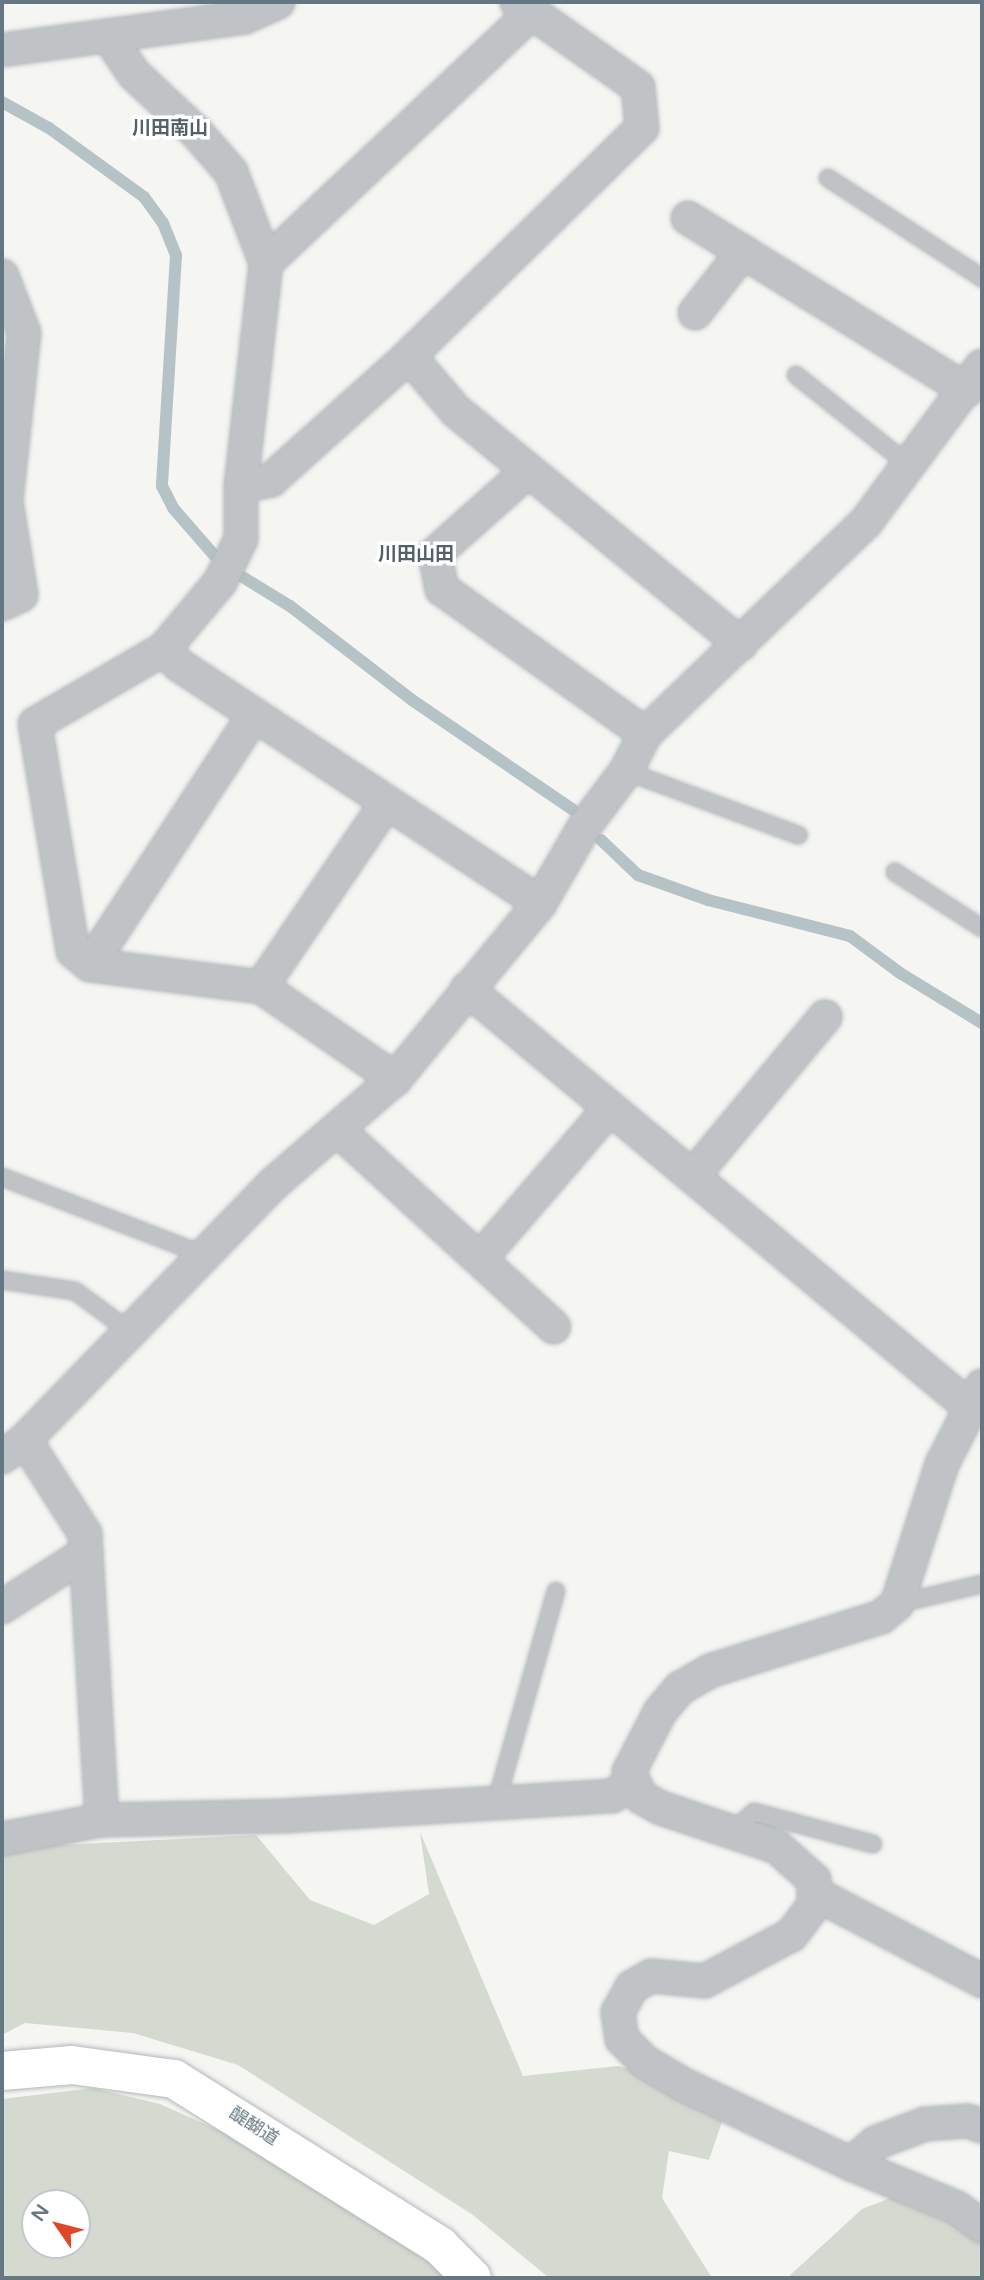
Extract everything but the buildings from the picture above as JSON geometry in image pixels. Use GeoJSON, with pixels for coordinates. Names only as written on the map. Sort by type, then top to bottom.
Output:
{"type":"FeatureCollection","features":[{"type":"Feature","properties":{"kind":"main road","name":"醍醐道"},"geometry":{"type":"LineString","coordinates":[[2,2071],[36,2065],[86,2066],[174,2079],[440,2246],[472,2278]]}},
{"type":"Feature","properties":{"kind":"street"},"geometry":{"type":"LineString","coordinates":[[2,50],[245,17],[278,2]]}},
{"type":"Feature","properties":{"kind":"street"},"geometry":{"type":"LineString","coordinates":[[241,486],[271,480],[409,356],[642,128],[638,87],[524,8],[265,263]]}},
{"type":"Feature","properties":{"kind":"street"},"geometry":{"type":"LineString","coordinates":[[108,36],[134,74],[196,132],[231,172],[265,263],[241,486],[242,539],[220,582],[164,649],[34,724],[73,951],[90,965],[261,987],[395,1079]]}},
{"type":"Feature","properties":{"kind":"street"},"geometry":{"type":"LineString","coordinates":[[102,1820],[85,1534],[13,1448],[272,1185],[395,1079],[540,903],[586,824],[626,771],[645,734],[866,522],[974,378],[743,252],[688,218]]}},
{"type":"Feature","properties":{"kind":"street"},"geometry":{"type":"LineString","coordinates":[[695,313],[743,252]]}},
{"type":"Feature","properties":{"kind":"street"},"geometry":{"type":"LineString","coordinates":[[2,276],[24,333],[6,501],[21,595],[2,604]]}},
{"type":"Feature","properties":{"kind":"street"},"geometry":{"type":"LineString","coordinates":[[409,356],[456,411],[741,644]]}},
{"type":"Feature","properties":{"kind":"street"},"geometry":{"type":"LineString","coordinates":[[528,471],[435,554],[442,589],[645,734]]}},
{"type":"Feature","properties":{"kind":"street"},"geometry":{"type":"LineString","coordinates":[[164,649],[179,665],[386,804],[540,903]]}},
{"type":"Feature","properties":{"kind":"street"},"geometry":{"type":"LineString","coordinates":[[90,965],[254,715]]}},
{"type":"Feature","properties":{"kind":"street"},"geometry":{"type":"LineString","coordinates":[[261,987],[386,804]]}},
{"type":"Feature","properties":{"kind":"street"},"geometry":{"type":"LineString","coordinates":[[467,989],[693,1176],[976,1397],[942,1464],[897,1604],[881,1617],[710,1671],[680,1688],[660,1712],[629,1772],[641,1797],[661,1808],[734,1829],[777,1847],[798,1862],[814,1880],[814,1905],[791,1935],[705,1981],[651,1976],[632,1987],[618,2012],[622,2039],[645,2062],[684,2085],[851,2164],[957,2208],[982,2226]]}},
{"type":"Feature","properties":{"kind":"street"},"geometry":{"type":"LineString","coordinates":[[693,1176],[825,1017]]}},
{"type":"Feature","properties":{"kind":"street"},"geometry":{"type":"LineString","coordinates":[[480,1259],[610,1108]]}},
{"type":"Feature","properties":{"kind":"street"},"geometry":{"type":"LineString","coordinates":[[338,1130],[554,1327]]}},
{"type":"Feature","properties":{"kind":"street"},"geometry":{"type":"LineString","coordinates":[[2,1607],[86,1553]]}},
{"type":"Feature","properties":{"kind":"street"},"geometry":{"type":"LineString","coordinates":[[2,1839],[102,1820],[283,1816],[612,1796],[632,1783]]}},
{"type":"Feature","properties":{"kind":"street"},"geometry":{"type":"LineString","coordinates":[[814,1893],[982,1981]]}},
{"type":"Feature","properties":{"kind":"street"},"geometry":{"type":"LineString","coordinates":[[851,2164],[875,2143],[925,2124],[968,2122],[982,2126]]}},
{"type":"Feature","properties":{"kind":"lane"},"geometry":{"type":"LineString","coordinates":[[828,178],[982,278]]}},
{"type":"Feature","properties":{"kind":"lane"},"geometry":{"type":"LineString","coordinates":[[796,375],[910,466]]}},
{"type":"Feature","properties":{"kind":"lane"},"geometry":{"type":"LineString","coordinates":[[626,771],[798,835]]}},
{"type":"Feature","properties":{"kind":"lane"},"geometry":{"type":"LineString","coordinates":[[895,872],[982,928]]}},
{"type":"Feature","properties":{"kind":"lane"},"geometry":{"type":"LineString","coordinates":[[2,1177],[204,1255]]}},
{"type":"Feature","properties":{"kind":"lane"},"geometry":{"type":"LineString","coordinates":[[2,1280],[75,1291],[128,1330]]}},
{"type":"Feature","properties":{"kind":"lane"},"geometry":{"type":"LineString","coordinates":[[897,1604],[982,1584]]}},
{"type":"Feature","properties":{"kind":"lane"},"geometry":{"type":"LineString","coordinates":[[496,1803],[556,1591]]}},
{"type":"Feature","properties":{"kind":"lane"},"geometry":{"type":"LineString","coordinates":[[734,1829],[754,1812],[873,1844]]}},
{"type":"Feature","properties":{"kind":"shaded area"},"geometry":{"type":"Polygon","coordinates":[[[420,1832],[523,2076],[618,2066],[645,2073],[724,2116],[709,2160],[669,2151],[662,2198],[712,2278],[549,2278],[473,2215],[238,2065],[133,2033],[25,2023],[2,2035],[2,1848],[256,1835],[310,1900],[374,1925],[429,1894],[420,1832]]]}},
{"type":"Feature","properties":{"kind":"shaded area"},"geometry":{"type":"Polygon","coordinates":[[[93,2088],[160,2104],[247,2143],[352,2204],[453,2278],[2,2278],[2,2099],[93,2088]]]}},
{"type":"Feature","properties":{"kind":"shaded area"},"geometry":{"type":"Polygon","coordinates":[[[893,2197],[923,2204],[982,2241],[982,2278],[787,2278],[862,2209],[893,2197]]]}},
{"type":"Feature","properties":{"kind":"waterway"},"geometry":{"type":"LineString","coordinates":[[2,102],[49,128],[144,197],[163,223],[176,255],[162,486],[173,508],[214,555]]}},
{"type":"Feature","properties":{"kind":"waterway"},"geometry":{"type":"LineString","coordinates":[[241,576],[290,606],[412,700],[572,809]]}},
{"type":"Feature","properties":{"kind":"waterway"},"geometry":{"type":"LineString","coordinates":[[601,840],[638,875],[708,900],[850,936],[900,973],[982,1023]]}},
{"type":"Feature","properties":{"kind":"district","name":"川田南山"},"geometry":{"type":"Point","coordinates":[170,129]}},
{"type":"Feature","properties":{"kind":"district","name":"川田山田"},"geometry":{"type":"Point","coordinates":[416,555]}}]}
